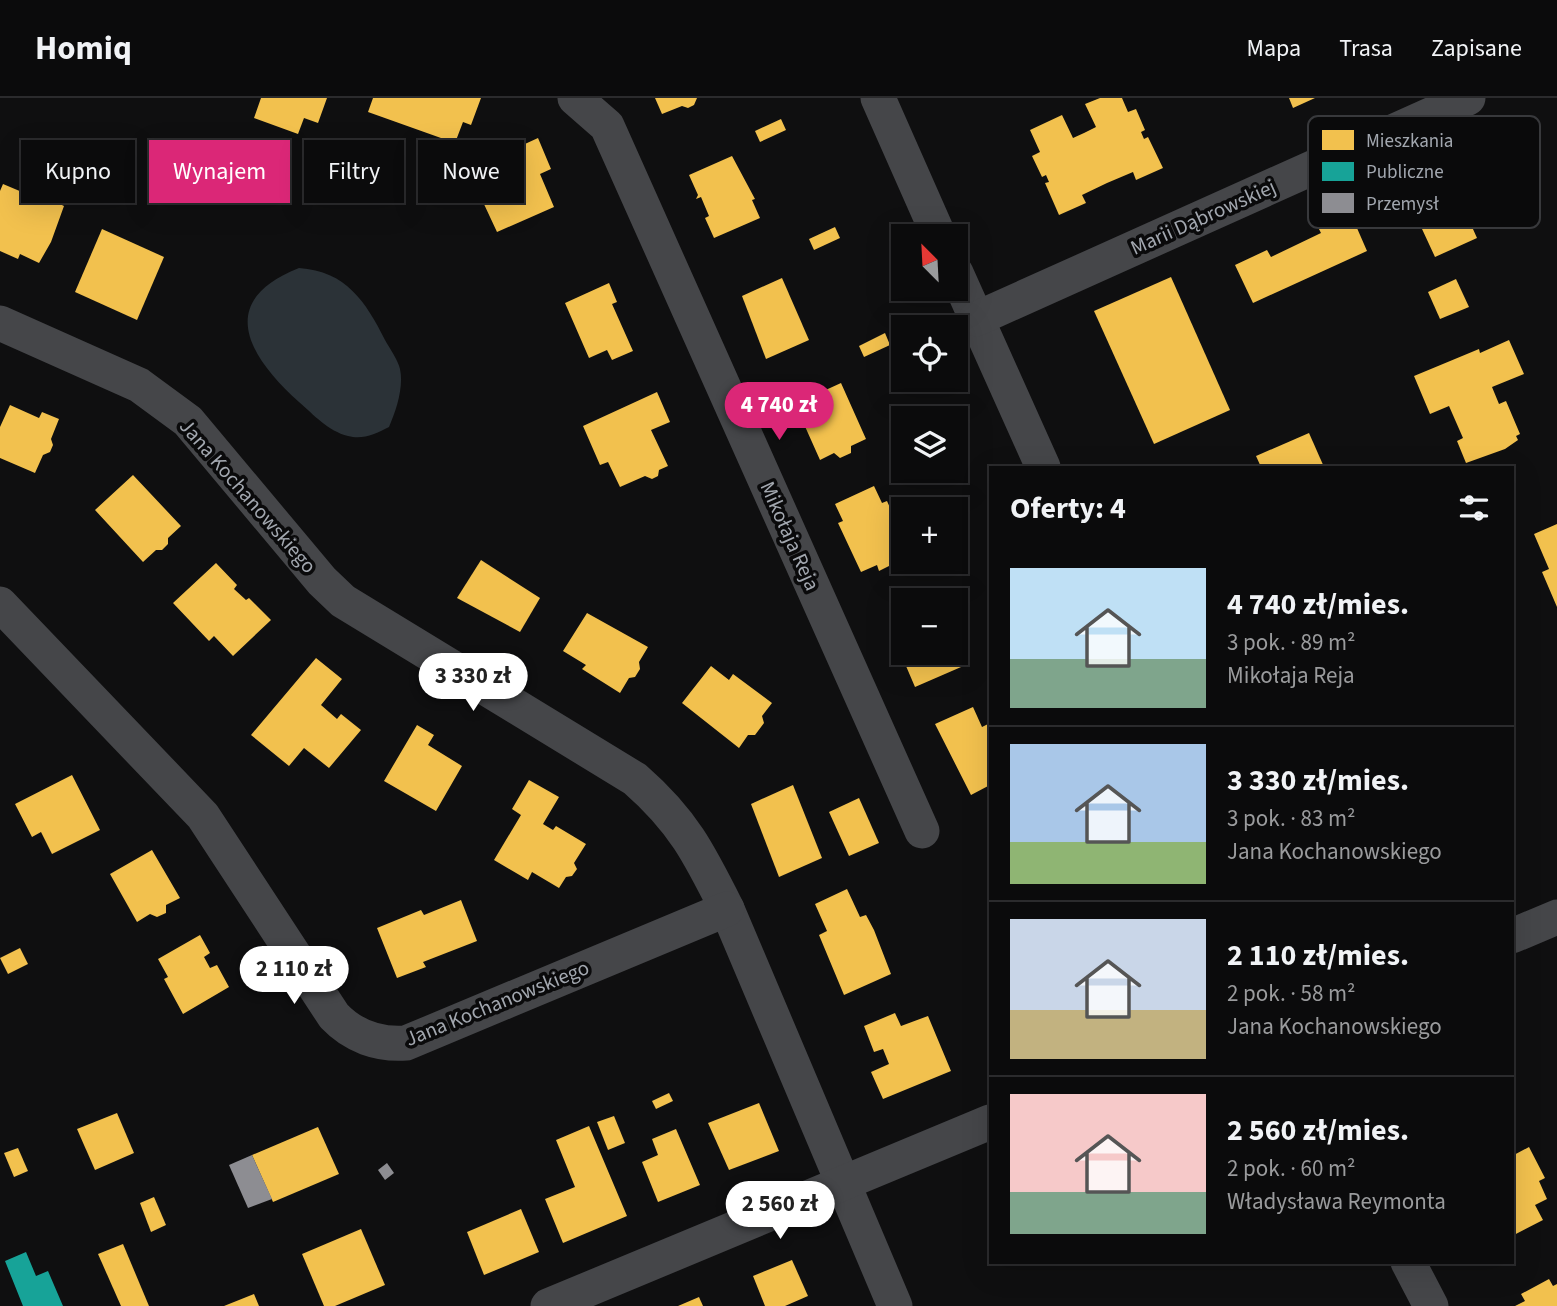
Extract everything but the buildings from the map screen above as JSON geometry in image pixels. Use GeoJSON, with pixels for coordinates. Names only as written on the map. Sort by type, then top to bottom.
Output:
{"type":"FeatureCollection","features":[{"type":"Feature","properties":{"kind":"street","name":"Mikołaja Reja"},"geometry":{"type":"LineString","coordinates":[[575,98],[607,126],[922,831]]}},
{"type":"Feature","properties":{"kind":"street"},"geometry":{"type":"LineString","coordinates":[[878,98],[934,224]]}},
{"type":"Feature","properties":{"kind":"street","name":"Marii Dąbrowskiej"},"geometry":{"type":"LineString","coordinates":[[1428,116],[1468,98]]}},
{"type":"Feature","properties":{"kind":"street","name":"Marii Dąbrowskiej"},"geometry":{"type":"LineString","coordinates":[[976,319],[1308,170]]}},
{"type":"Feature","properties":{"kind":"street"},"geometry":{"type":"LineString","coordinates":[[968,301],[1043,466]]}},
{"type":"Feature","properties":{"kind":"street","name":"Jana Kochanowskiego"},"geometry":{"type":"LineString","coordinates":[[0,323],[139,385],[188,421],[322,581],[343,601],[635,779],[663,804],[684,828],[727,909],[895,1306]]}},
{"type":"Feature","properties":{"kind":"street","name":"Jana Kochanowskiego"},"geometry":{"type":"LineString","coordinates":[[0,604],[203,816],[334,1016],[345,1027],[360,1035],[384,1042],[406,1043],[727,909]]}},
{"type":"Feature","properties":{"kind":"street"},"geometry":{"type":"LineString","coordinates":[[1514,935],[1557,917]]}},
{"type":"Feature","properties":{"kind":"street"},"geometry":{"type":"LineString","coordinates":[[548,1306],[989,1122]]}},
{"type":"Feature","properties":{"kind":"street"},"geometry":{"type":"LineString","coordinates":[[1409,1264],[1431,1306]]}},
{"type":"Feature","properties":{"kind":"shaded area"},"geometry":{"type":"Polygon","coordinates":[[[299,268],[315,270],[342,282],[362,301],[378,326],[398,362],[401,376],[399,399],[389,427],[364,437],[348,436],[334,430],[281,384],[254,348],[248,330],[249,313],[256,296],[273,281],[299,268]]]}}]}
